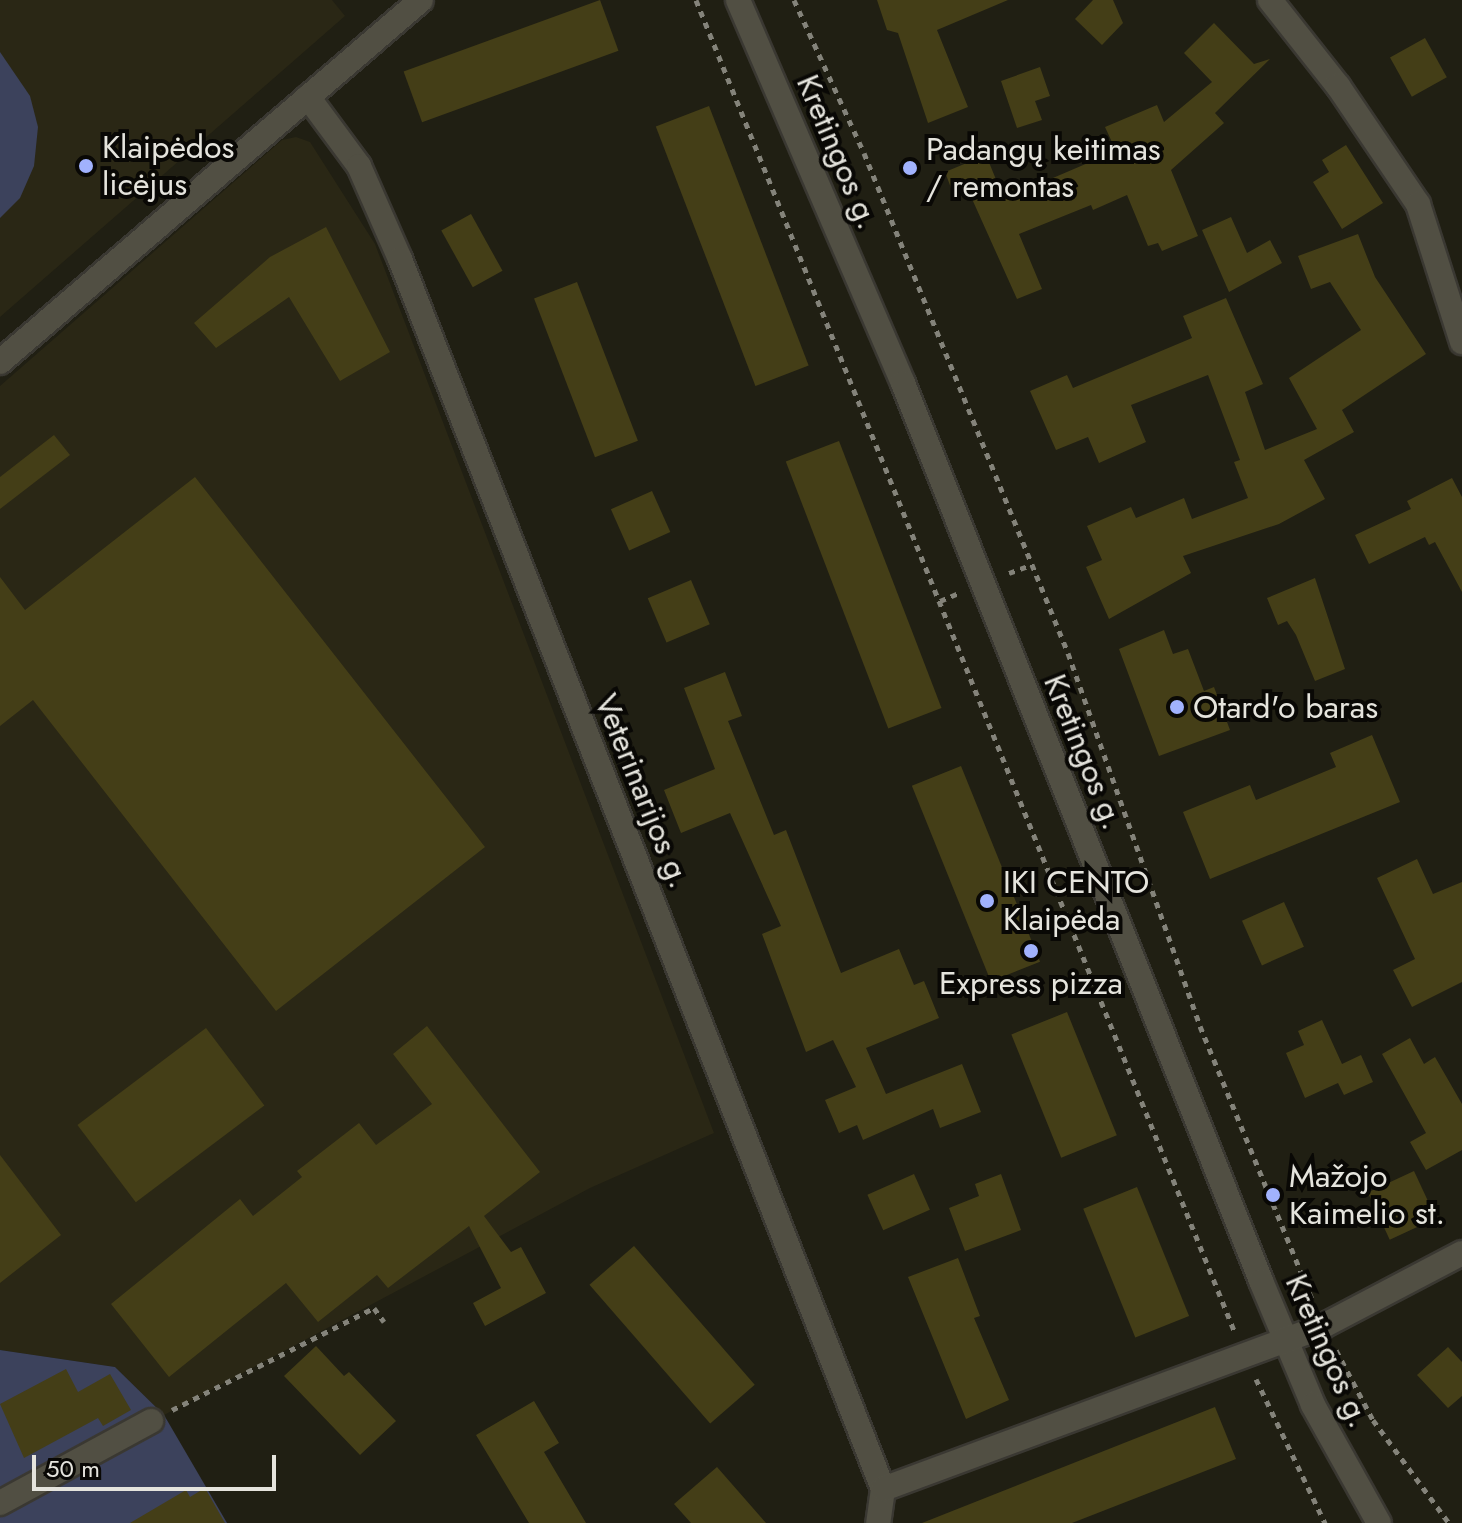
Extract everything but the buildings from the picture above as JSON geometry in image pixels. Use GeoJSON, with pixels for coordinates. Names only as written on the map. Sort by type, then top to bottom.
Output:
{"type":"FeatureCollection","features":[{"type":"Feature","properties":{"kind":"street"},"geometry":{"type":"LineString","coordinates":[[0,362],[421,0]]}},
{"type":"Feature","properties":{"kind":"street","name":"Kretingos g."},"geometry":{"type":"LineString","coordinates":[[738,0],[903,383],[1313,1405],[1379,1523]]}},
{"type":"Feature","properties":{"kind":"street"},"geometry":{"type":"LineString","coordinates":[[1270,0],[1338,86],[1418,204],[1462,342]]}},
{"type":"Feature","properties":{"kind":"street","name":"Veterinarijos g."},"geometry":{"type":"LineString","coordinates":[[308,97],[359,166],[400,259],[883,1489],[878,1523]]}},
{"type":"Feature","properties":{"kind":"street"},"geometry":{"type":"LineString","coordinates":[[883,1489],[1323,1326],[1462,1253]]}},
{"type":"Feature","properties":{"kind":"street"},"geometry":{"type":"LineString","coordinates":[[0,1503],[151,1421]]}},
{"type":"Feature","properties":{"kind":"path"},"geometry":{"type":"LineString","coordinates":[[696,0],[1244,1354],[1325,1523]]}},
{"type":"Feature","properties":{"kind":"path"},"geometry":{"type":"LineString","coordinates":[[794,0],[864,153],[1068,653],[1200,1026],[1323,1326],[1373,1420],[1449,1523]]}},
{"type":"Feature","properties":{"kind":"path"},"geometry":{"type":"LineString","coordinates":[[151,1421],[374,1308],[384,1322]]}},
{"type":"Feature","properties":{"kind":"shaded area","name":"Klaipėdos licėjus"},"geometry":{"type":"Polygon","coordinates":[[[0,0],[332,0],[345,16],[0,317],[0,0]]]}},
{"type":"Feature","properties":{"kind":"shaded area"},"geometry":{"type":"Polygon","coordinates":[[[0,52],[30,96],[38,127],[34,166],[20,198],[0,218],[0,52]]]}},
{"type":"Feature","properties":{"kind":"shaded area"},"geometry":{"type":"Polygon","coordinates":[[[296,137],[310,142],[375,244],[714,1133],[590,1188],[164,1415],[115,1367],[0,1350],[0,386],[282,140],[296,137]]]}},
{"type":"Feature","properties":{"kind":"shaded area"},"geometry":{"type":"Polygon","coordinates":[[[0,1350],[115,1367],[164,1415],[227,1523],[0,1523],[0,1350]]]}},
{"type":"Feature","properties":{"kind":"place","name":"Klaipėdos licėjus"},"geometry":{"type":"Point","coordinates":[86,166]}},
{"type":"Feature","properties":{"kind":"place","name":"Padangų keitimas / remontas"},"geometry":{"type":"Point","coordinates":[910,168]}},
{"type":"Feature","properties":{"kind":"place","name":"Otard'o baras"},"geometry":{"type":"Point","coordinates":[1177,707]}},
{"type":"Feature","properties":{"kind":"place","name":"IKI CENTO Klaipėda"},"geometry":{"type":"Point","coordinates":[987,901]}},
{"type":"Feature","properties":{"kind":"place","name":"Express pizza"},"geometry":{"type":"Point","coordinates":[1031,951]}},
{"type":"Feature","properties":{"kind":"place","name":"Mažojo Kaimelio st."},"geometry":{"type":"Point","coordinates":[1273,1195]}}]}
